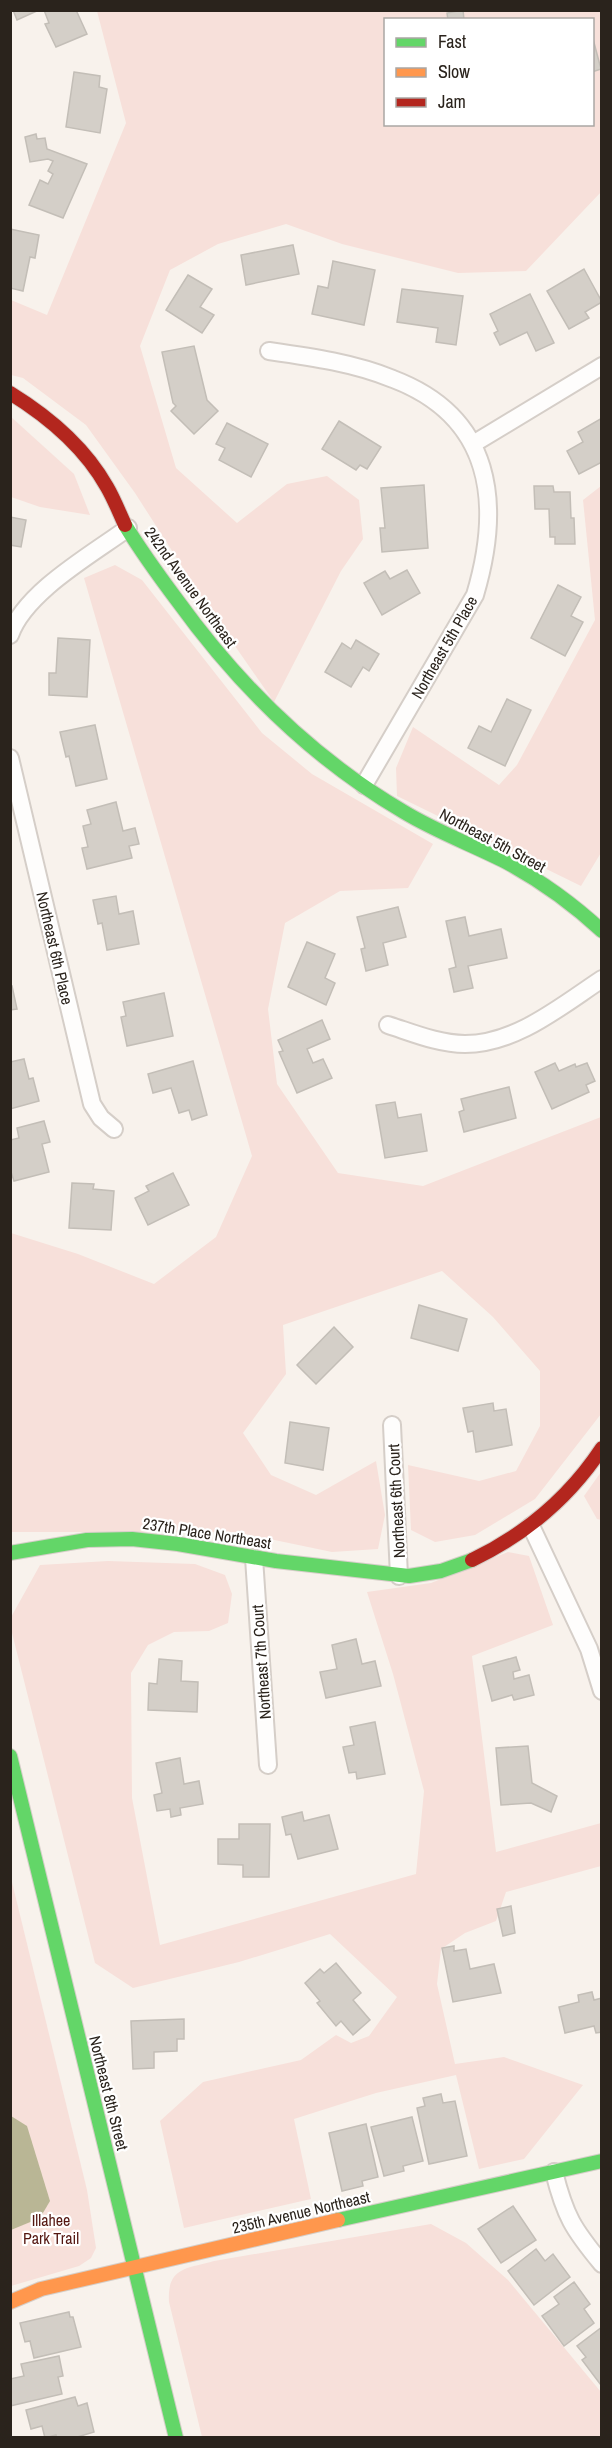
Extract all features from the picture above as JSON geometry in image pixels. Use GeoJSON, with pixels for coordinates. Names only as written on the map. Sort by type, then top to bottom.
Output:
{"type":"FeatureCollection","features":[{"type":"Feature","properties":{"kind":"street","name":"Northeast 5th Place"},"geometry":{"type":"LineString","coordinates":[[269,351],[357,368],[394,379],[426,395],[454,417],[473,444],[483,470],[489,504],[486,554],[475,595],[364,785]]}},
{"type":"Feature","properties":{"kind":"street"},"geometry":{"type":"LineString","coordinates":[[473,444],[602,366]]}},
{"type":"Feature","properties":{"kind":"street","name":"242nd Avenue Northeast"},"geometry":{"type":"LineString","coordinates":[[10,393],[40,411],[86,454],[107,487],[128,528],[184,610],[246,687],[291,731],[320,755],[364,785]]}},
{"type":"Feature","properties":{"kind":"street"},"geometry":{"type":"LineString","coordinates":[[10,635],[24,610],[37,595],[128,528]]}},
{"type":"Feature","properties":{"kind":"street","name":"Northeast 6th Place"},"geometry":{"type":"LineString","coordinates":[[10,758],[92,1104],[101,1118],[114,1129]]}},
{"type":"Feature","properties":{"kind":"street","name":"Northeast 5th Street"},"geometry":{"type":"LineString","coordinates":[[364,785],[405,813],[522,871],[581,912],[602,931]]}},
{"type":"Feature","properties":{"kind":"street"},"geometry":{"type":"LineString","coordinates":[[388,1025],[438,1041],[464,1044],[490,1042],[513,1034],[536,1022],[602,979]]}},
{"type":"Feature","properties":{"kind":"street","name":"Northeast 6th Court"},"geometry":{"type":"LineString","coordinates":[[392,1425],[399,1576]]}},
{"type":"Feature","properties":{"kind":"street"},"geometry":{"type":"LineString","coordinates":[[399,1576],[429,1574],[456,1567],[493,1550],[531,1526],[562,1501],[583,1477],[602,1448]]}},
{"type":"Feature","properties":{"kind":"street"},"geometry":{"type":"LineString","coordinates":[[531,1526],[589,1649],[602,1691]]}},
{"type":"Feature","properties":{"kind":"street","name":"237th Place Northeast"},"geometry":{"type":"LineString","coordinates":[[10,1553],[57,1545],[130,1539],[188,1545],[254,1558],[399,1576]]}},
{"type":"Feature","properties":{"kind":"street","name":"Northeast 7th Court"},"geometry":{"type":"LineString","coordinates":[[254,1558],[268,1766]]}},
{"type":"Feature","properties":{"kind":"street","name":"Northeast 8th Street"},"geometry":{"type":"LineString","coordinates":[[10,1756],[176,2438]]}},
{"type":"Feature","properties":{"kind":"street","name":"235th Avenue Northeast"},"geometry":{"type":"LineString","coordinates":[[10,2302],[41,2289],[134,2266],[602,2161]]}},
{"type":"Feature","properties":{"kind":"street"},"geometry":{"type":"LineString","coordinates":[[554,2172],[562,2205],[573,2227],[602,2264]]}},
{"type":"Feature","properties":{"kind":"green space"},"geometry":{"type":"Polygon","coordinates":[[[97,11],[601,11],[601,192],[526,271],[458,273],[342,244],[286,224],[218,244],[170,270],[140,346],[176,468],[237,523],[287,484],[327,476],[359,500],[363,539],[341,571],[274,702],[210,610],[135,493],[86,425],[23,378],[11,375],[11,300],[47,315],[126,123],[97,11]]]}},
{"type":"Feature","properties":{"kind":"green space"},"geometry":{"type":"Polygon","coordinates":[[[10,416],[74,474],[90,515],[40,507],[11,497],[10,416]]]}},
{"type":"Feature","properties":{"kind":"green space"},"geometry":{"type":"Polygon","coordinates":[[[601,486],[602,851],[581,886],[397,796],[396,768],[413,727],[499,785],[517,765],[595,620],[583,500],[601,486]]]}},
{"type":"Feature","properties":{"kind":"green space"},"geometry":{"type":"Polygon","coordinates":[[[115,565],[142,580],[262,733],[312,774],[433,844],[408,888],[340,891],[285,923],[268,1009],[277,1084],[338,1173],[423,1186],[601,1117],[601,1414],[535,1499],[475,1535],[435,1542],[411,1530],[408,1465],[479,1481],[516,1471],[540,1426],[540,1371],[493,1317],[442,1271],[283,1325],[286,1374],[243,1433],[271,1475],[316,1495],[376,1461],[385,1515],[378,1549],[332,1552],[236,1532],[11,1532],[11,1233],[78,1254],[154,1284],[216,1237],[252,1156],[84,578],[115,565]]]}},
{"type":"Feature","properties":{"kind":"green space"},"geometry":{"type":"Polygon","coordinates":[[[601,1472],[601,1520],[597,1519],[584,1496],[601,1472]]]}},
{"type":"Feature","properties":{"kind":"green space"},"geometry":{"type":"Polygon","coordinates":[[[508,1552],[529,1556],[553,1625],[472,1656],[496,1852],[601,1823],[601,1866],[506,1892],[496,1921],[465,1933],[441,1949],[437,1984],[455,2064],[504,2057],[583,2085],[524,2159],[479,2169],[456,2075],[376,2093],[294,2119],[311,2199],[184,2228],[160,2121],[203,2082],[301,2060],[336,2035],[351,2043],[369,2036],[397,1997],[330,1934],[239,1962],[133,1988],[95,1963],[10,1619],[40,1565],[108,1561],[195,1564],[225,1575],[232,1594],[228,1623],[209,1631],[174,1632],[148,1645],[131,1673],[132,1798],[160,1945],[416,1874],[424,1791],[393,1674],[367,1592],[431,1583],[508,1552]]]}},
{"type":"Feature","properties":{"kind":"green space","name":"Illahee Park Trail"},"geometry":{"type":"Polygon","coordinates":[[[10,1874],[87,2190],[96,2248],[91,2258],[79,2266],[11,2286],[10,1874]]]}},
{"type":"Feature","properties":{"kind":"green space"},"geometry":{"type":"Polygon","coordinates":[[[431,2224],[466,2243],[508,2280],[601,2392],[601,2437],[202,2437],[169,2302],[171,2282],[180,2271],[214,2261],[431,2224]]]}},
{"type":"Feature","properties":{"kind":"shaded area"},"geometry":{"type":"Polygon","coordinates":[[[11,2116],[27,2126],[50,2201],[40,2218],[11,2230],[11,2116]]]}},
{"type":"Feature","properties":{"kind":"building"},"geometry":{"type":"Polygon","coordinates":[[[13,10],[39,10],[17,20],[13,10]]]}},
{"type":"Feature","properties":{"kind":"building"},"geometry":{"type":"Polygon","coordinates":[[[44,10],[76,10],[87,34],[56,47],[45,24],[49,23],[44,10]]]}},
{"type":"Feature","properties":{"kind":"building"},"geometry":{"type":"Polygon","coordinates":[[[463,10],[464,18],[448,18],[447,13],[463,10]]]}},
{"type":"Feature","properties":{"kind":"building"},"geometry":{"type":"Polygon","coordinates":[[[594,43],[601,69],[594,71],[594,43]]]}},
{"type":"Feature","properties":{"kind":"building"},"geometry":{"type":"Polygon","coordinates":[[[74,72],[100,76],[99,87],[107,89],[100,133],[66,127],[74,72]]]}},
{"type":"Feature","properties":{"kind":"building"},"geometry":{"type":"Polygon","coordinates":[[[36,134],[37,139],[45,138],[47,149],[87,164],[63,218],[29,205],[40,180],[48,184],[53,174],[48,171],[53,161],[48,159],[30,162],[25,137],[36,134]]]}},
{"type":"Feature","properties":{"kind":"building"},"geometry":{"type":"Polygon","coordinates":[[[10,229],[39,235],[35,258],[30,257],[23,291],[10,288],[10,229]]]}},
{"type":"Feature","properties":{"kind":"building"},"geometry":{"type":"Polygon","coordinates":[[[293,245],[299,274],[246,285],[241,255],[293,245]]]}},
{"type":"Feature","properties":{"kind":"building"},"geometry":{"type":"Polygon","coordinates":[[[333,261],[375,270],[364,325],[312,314],[318,286],[328,288],[333,261]]]}},
{"type":"Feature","properties":{"kind":"building"},"geometry":{"type":"Polygon","coordinates":[[[584,269],[602,302],[585,312],[589,318],[569,329],[547,291],[584,269]]]}},
{"type":"Feature","properties":{"kind":"building"},"geometry":{"type":"Polygon","coordinates":[[[188,275],[212,289],[200,307],[214,315],[202,333],[166,310],[188,275]]]}},
{"type":"Feature","properties":{"kind":"building"},"geometry":{"type":"Polygon","coordinates":[[[402,289],[463,296],[456,345],[436,342],[438,328],[397,322],[402,289]]]}},
{"type":"Feature","properties":{"kind":"building"},"geometry":{"type":"Polygon","coordinates":[[[530,294],[554,343],[536,351],[527,332],[500,345],[494,333],[498,331],[490,314],[530,294]]]}},
{"type":"Feature","properties":{"kind":"building"},"geometry":{"type":"Polygon","coordinates":[[[194,346],[207,400],[218,411],[194,434],[171,411],[176,406],[173,403],[162,352],[194,346]]]}},
{"type":"Feature","properties":{"kind":"building"},"geometry":{"type":"Polygon","coordinates":[[[602,418],[602,462],[579,474],[567,451],[583,442],[578,432],[602,418]]]}},
{"type":"Feature","properties":{"kind":"building"},"geometry":{"type":"Polygon","coordinates":[[[339,421],[381,447],[367,469],[360,465],[356,470],[322,449],[339,421]]]}},
{"type":"Feature","properties":{"kind":"building"},"geometry":{"type":"Polygon","coordinates":[[[227,423],[268,444],[251,477],[219,460],[225,448],[216,444],[227,423]]]}},
{"type":"Feature","properties":{"kind":"building"},"geometry":{"type":"Polygon","coordinates":[[[424,485],[428,548],[382,552],[380,528],[385,528],[381,488],[424,485]]]}},
{"type":"Feature","properties":{"kind":"building"},"geometry":{"type":"Polygon","coordinates":[[[534,486],[553,486],[554,492],[570,492],[575,544],[555,544],[555,537],[550,537],[549,509],[535,509],[534,486]]]}},
{"type":"Feature","properties":{"kind":"building"},"geometry":{"type":"Polygon","coordinates":[[[10,517],[26,520],[21,547],[10,545],[10,517]]]}},
{"type":"Feature","properties":{"kind":"building"},"geometry":{"type":"Polygon","coordinates":[[[407,570],[420,593],[382,615],[364,583],[385,571],[390,579],[407,570]]]}},
{"type":"Feature","properties":{"kind":"building"},"geometry":{"type":"Polygon","coordinates":[[[558,585],[581,597],[571,616],[583,622],[565,656],[531,638],[558,585]]]}},
{"type":"Feature","properties":{"kind":"building"},"geometry":{"type":"Polygon","coordinates":[[[58,638],[90,640],[87,697],[49,695],[49,673],[56,673],[58,638]]]}},
{"type":"Feature","properties":{"kind":"building"},"geometry":{"type":"Polygon","coordinates":[[[356,640],[379,654],[369,671],[363,667],[351,687],[325,672],[342,643],[351,649],[356,640]]]}},
{"type":"Feature","properties":{"kind":"building"},"geometry":{"type":"Polygon","coordinates":[[[507,699],[531,710],[505,766],[468,748],[479,726],[491,732],[507,699]]]}},
{"type":"Feature","properties":{"kind":"building"},"geometry":{"type":"Polygon","coordinates":[[[95,725],[107,779],[76,786],[69,756],[66,757],[60,732],[95,725]]]}},
{"type":"Feature","properties":{"kind":"building"},"geometry":{"type":"Polygon","coordinates":[[[116,802],[123,831],[135,828],[139,844],[129,846],[132,858],[87,869],[82,848],[88,847],[83,826],[91,824],[87,810],[116,802]]]}},
{"type":"Feature","properties":{"kind":"building"},"geometry":{"type":"Polygon","coordinates":[[[116,896],[119,914],[133,911],[139,944],[107,950],[102,923],[98,924],[93,900],[116,896]]]}},
{"type":"Feature","properties":{"kind":"building"},"geometry":{"type":"Polygon","coordinates":[[[398,907],[406,937],[383,943],[388,965],[366,971],[361,949],[365,948],[357,917],[398,907]]]}},
{"type":"Feature","properties":{"kind":"building"},"geometry":{"type":"Polygon","coordinates":[[[465,917],[469,936],[501,929],[507,958],[468,966],[473,988],[454,992],[449,969],[456,967],[446,921],[465,917]]]}},
{"type":"Feature","properties":{"kind":"building"},"geometry":{"type":"Polygon","coordinates":[[[307,942],[335,954],[325,978],[335,983],[326,1005],[288,987],[307,942]]]}},
{"type":"Feature","properties":{"kind":"building"},"geometry":{"type":"Polygon","coordinates":[[[12,986],[17,1009],[10,1010],[10,987],[12,986]]]}},
{"type":"Feature","properties":{"kind":"building"},"geometry":{"type":"Polygon","coordinates":[[[164,993],[173,1036],[127,1046],[121,1017],[126,1016],[123,1002],[164,993]]]}},
{"type":"Feature","properties":{"kind":"building"},"geometry":{"type":"Polygon","coordinates":[[[322,1020],[330,1039],[307,1049],[313,1063],[323,1059],[332,1078],[297,1093],[279,1052],[283,1051],[278,1040],[322,1020]]]}},
{"type":"Feature","properties":{"kind":"building"},"geometry":{"type":"Polygon","coordinates":[[[24,1059],[29,1079],[33,1078],[39,1101],[10,1109],[10,1062],[24,1059]]]}},
{"type":"Feature","properties":{"kind":"building"},"geometry":{"type":"Polygon","coordinates":[[[193,1061],[207,1115],[192,1120],[189,1110],[179,1113],[171,1088],[153,1093],[148,1074],[193,1061]]]}},
{"type":"Feature","properties":{"kind":"building"},"geometry":{"type":"Polygon","coordinates":[[[555,1063],[559,1071],[575,1064],[576,1067],[587,1063],[595,1081],[586,1085],[589,1092],[552,1109],[535,1072],[555,1063]]]}},
{"type":"Feature","properties":{"kind":"building"},"geometry":{"type":"Polygon","coordinates":[[[509,1087],[516,1118],[464,1132],[459,1112],[464,1110],[461,1099],[509,1087]]]}},
{"type":"Feature","properties":{"kind":"building"},"geometry":{"type":"Polygon","coordinates":[[[395,1102],[398,1118],[421,1114],[427,1151],[385,1158],[376,1105],[395,1102]]]}},
{"type":"Feature","properties":{"kind":"building"},"geometry":{"type":"Polygon","coordinates":[[[44,1121],[50,1142],[42,1144],[49,1172],[14,1181],[10,1169],[10,1140],[19,1138],[17,1128],[44,1121]]]}},
{"type":"Feature","properties":{"kind":"building"},"geometry":{"type":"Polygon","coordinates":[[[173,1173],[189,1205],[148,1225],[135,1198],[149,1191],[146,1186],[173,1173]]]}},
{"type":"Feature","properties":{"kind":"building"},"geometry":{"type":"Polygon","coordinates":[[[72,1183],[94,1184],[93,1189],[114,1191],[111,1230],[69,1228],[72,1183]]]}},
{"type":"Feature","properties":{"kind":"building"},"geometry":{"type":"Polygon","coordinates":[[[419,1305],[467,1319],[458,1351],[411,1338],[419,1305]]]}},
{"type":"Feature","properties":{"kind":"building"},"geometry":{"type":"Polygon","coordinates":[[[334,1327],[353,1347],[316,1384],[297,1365],[334,1327]]]}},
{"type":"Feature","properties":{"kind":"building"},"geometry":{"type":"Polygon","coordinates":[[[493,1403],[494,1411],[506,1409],[512,1445],[476,1452],[473,1431],[468,1432],[463,1408],[493,1403]]]}},
{"type":"Feature","properties":{"kind":"building"},"geometry":{"type":"Polygon","coordinates":[[[290,1422],[329,1428],[323,1470],[285,1463],[290,1422]]]}},
{"type":"Feature","properties":{"kind":"building"},"geometry":{"type":"Polygon","coordinates":[[[356,1639],[362,1664],[375,1661],[381,1686],[326,1698],[320,1672],[337,1669],[332,1645],[356,1639]]]}},
{"type":"Feature","properties":{"kind":"building"},"geometry":{"type":"Polygon","coordinates":[[[516,1657],[520,1670],[513,1672],[514,1679],[529,1675],[534,1695],[514,1700],[512,1695],[492,1701],[483,1666],[516,1657]]]}},
{"type":"Feature","properties":{"kind":"building"},"geometry":{"type":"Polygon","coordinates":[[[159,1659],[182,1661],[181,1681],[198,1682],[197,1712],[148,1710],[149,1683],[157,1684],[159,1659]]]}},
{"type":"Feature","properties":{"kind":"building"},"geometry":{"type":"Polygon","coordinates":[[[375,1722],[385,1774],[357,1779],[356,1772],[349,1773],[343,1747],[354,1745],[350,1727],[375,1722]]]}},
{"type":"Feature","properties":{"kind":"building"},"geometry":{"type":"Polygon","coordinates":[[[528,1746],[532,1783],[557,1796],[551,1812],[531,1803],[501,1805],[496,1748],[528,1746]]]}},
{"type":"Feature","properties":{"kind":"building"},"geometry":{"type":"Polygon","coordinates":[[[180,1758],[184,1784],[199,1781],[203,1804],[180,1808],[181,1815],[171,1817],[170,1809],[157,1811],[154,1795],[162,1793],[156,1763],[180,1758]]]}},
{"type":"Feature","properties":{"kind":"building"},"geometry":{"type":"Polygon","coordinates":[[[302,1812],[304,1821],[329,1815],[338,1849],[298,1859],[291,1834],[286,1835],[282,1817],[302,1812]]]}},
{"type":"Feature","properties":{"kind":"building"},"geometry":{"type":"Polygon","coordinates":[[[239,1824],[270,1824],[269,1877],[243,1877],[243,1865],[218,1864],[218,1839],[239,1839],[239,1824]]]}},
{"type":"Feature","properties":{"kind":"building"},"geometry":{"type":"Polygon","coordinates":[[[511,1906],[515,1933],[503,1936],[497,1909],[511,1906]]]}},
{"type":"Feature","properties":{"kind":"building"},"geometry":{"type":"Polygon","coordinates":[[[454,1946],[454,1951],[466,1949],[470,1969],[494,1964],[501,1993],[453,2002],[442,1948],[454,1946]]]}},
{"type":"Feature","properties":{"kind":"building"},"geometry":{"type":"Polygon","coordinates":[[[336,1963],[361,1993],[353,2000],[370,2020],[353,2035],[341,2021],[336,2026],[317,2003],[320,2001],[305,1983],[320,1969],[324,1973],[336,1963]]]}},
{"type":"Feature","properties":{"kind":"building"},"geometry":{"type":"Polygon","coordinates":[[[592,1992],[594,2000],[602,1998],[602,2032],[596,2033],[594,2026],[565,2033],[559,2007],[579,2002],[578,1995],[592,1992]]]}},
{"type":"Feature","properties":{"kind":"building"},"geometry":{"type":"Polygon","coordinates":[[[184,2019],[184,2039],[177,2039],[177,2051],[154,2052],[154,2068],[133,2069],[131,2021],[184,2019]]]}},
{"type":"Feature","properties":{"kind":"building"},"geometry":{"type":"Polygon","coordinates":[[[441,2094],[443,2103],[455,2101],[467,2156],[429,2164],[417,2108],[425,2106],[423,2098],[441,2094]]]}},
{"type":"Feature","properties":{"kind":"building"},"geometry":{"type":"Polygon","coordinates":[[[412,2117],[423,2161],[403,2166],[404,2171],[384,2176],[371,2127],[412,2117]]]}},
{"type":"Feature","properties":{"kind":"building"},"geometry":{"type":"Polygon","coordinates":[[[366,2124],[378,2177],[362,2181],[363,2186],[342,2191],[329,2133],[366,2124]]]}},
{"type":"Feature","properties":{"kind":"building"},"geometry":{"type":"Polygon","coordinates":[[[513,2206],[536,2240],[501,2263],[478,2229],[513,2206]]]}},
{"type":"Feature","properties":{"kind":"building"},"geometry":{"type":"Polygon","coordinates":[[[536,2249],[545,2261],[553,2254],[570,2277],[534,2305],[508,2271],[536,2249]]]}},
{"type":"Feature","properties":{"kind":"building"},"geometry":{"type":"Polygon","coordinates":[[[574,2282],[590,2304],[584,2309],[594,2323],[564,2346],[542,2316],[559,2304],[554,2297],[574,2282]]]}},
{"type":"Feature","properties":{"kind":"building"},"geometry":{"type":"Polygon","coordinates":[[[69,2312],[70,2317],[73,2317],[81,2347],[34,2358],[30,2341],[25,2342],[20,2323],[69,2312]]]}},
{"type":"Feature","properties":{"kind":"building"},"geometry":{"type":"Polygon","coordinates":[[[602,2327],[601,2385],[582,2360],[586,2357],[577,2346],[602,2327]]]}},
{"type":"Feature","properties":{"kind":"building"},"geometry":{"type":"Polygon","coordinates":[[[59,2356],[63,2376],[58,2377],[62,2394],[10,2406],[10,2379],[24,2376],[21,2364],[59,2356]]]}},
{"type":"Feature","properties":{"kind":"building"},"geometry":{"type":"Polygon","coordinates":[[[75,2397],[78,2406],[87,2403],[94,2432],[74,2438],[57,2438],[56,2435],[45,2438],[42,2426],[31,2429],[26,2410],[75,2397]]]}},
{"type":"Feature","properties":{"kind":"traffic: fast"},"geometry":{"type":"LineString","coordinates":[[125,525],[170,591],[226,662],[252,691],[308,744],[370,791],[404,812],[532,877],[568,902],[602,931]]}},
{"type":"Feature","properties":{"kind":"traffic: fast"},"geometry":{"type":"LineString","coordinates":[[10,1553],[87,1540],[132,1539],[178,1544],[276,1561],[409,1576],[441,1571],[472,1560]]}},
{"type":"Feature","properties":{"kind":"traffic: fast"},"geometry":{"type":"LineString","coordinates":[[10,1756],[176,2438]]}},
{"type":"Feature","properties":{"kind":"traffic: fast"},"geometry":{"type":"LineString","coordinates":[[338,2220],[602,2161]]}},
{"type":"Feature","properties":{"kind":"traffic: slow"},"geometry":{"type":"LineString","coordinates":[[10,2302],[41,2289],[338,2220]]}},
{"type":"Feature","properties":{"kind":"traffic: jam"},"geometry":{"type":"LineString","coordinates":[[10,393],[52,422],[88,458],[107,487],[125,525]]}},
{"type":"Feature","properties":{"kind":"traffic: jam"},"geometry":{"type":"LineString","coordinates":[[472,1560],[510,1539],[545,1513],[561,1499],[602,1448]]}}]}
